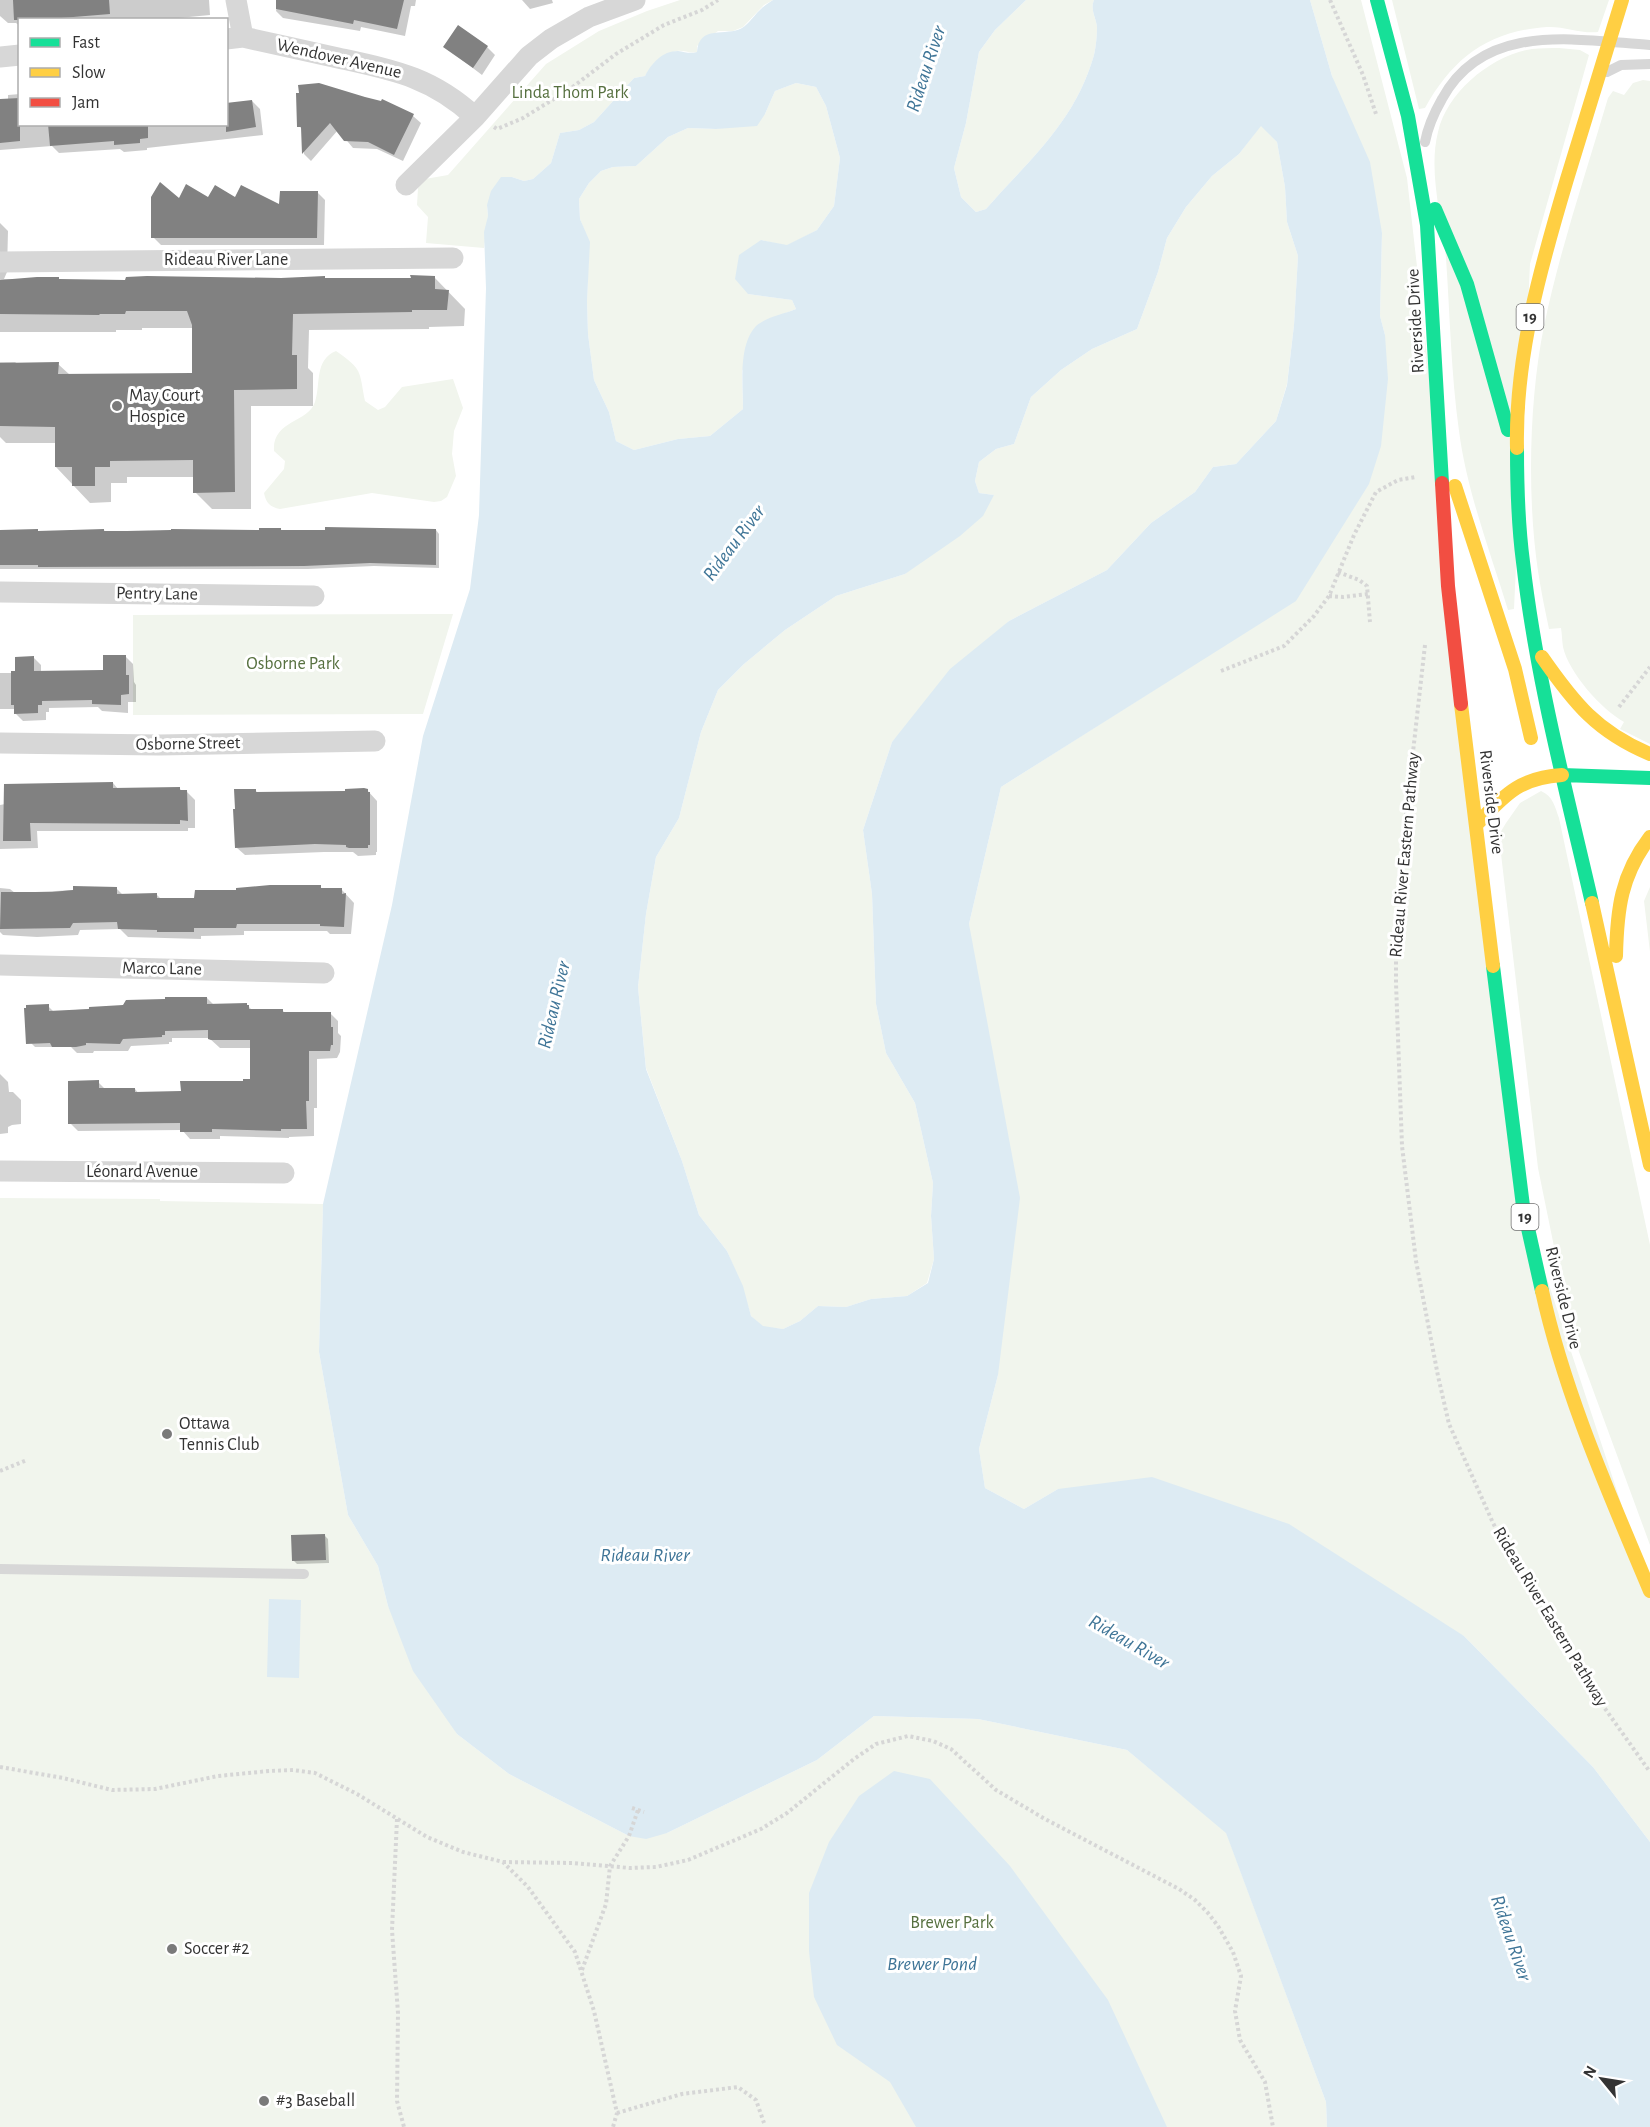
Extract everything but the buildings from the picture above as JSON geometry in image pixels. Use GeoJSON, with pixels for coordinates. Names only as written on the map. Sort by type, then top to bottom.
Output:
{"type":"FeatureCollection","features":[{"type":"Feature","properties":{"kind":"main road","name":"Riverside Drive"},"geometry":{"type":"LineString","coordinates":[[1377,0],[1399,76],[1420,174],[1429,244],[1448,586],[1523,1206],[1553,1340],[1593,1455],[1650,1591]]}},
{"type":"Feature","properties":{"kind":"main road","name":"19"},"geometry":{"type":"LineString","coordinates":[[1622,0],[1533,300],[1520,380],[1516,456],[1520,549],[1534,645],[1650,1165]]}},
{"type":"Feature","properties":{"kind":"main road"},"geometry":{"type":"LineString","coordinates":[[1420,174],[1467,284],[1516,456]]}},
{"type":"Feature","properties":{"kind":"main road"},"geometry":{"type":"LineString","coordinates":[[1441,444],[1515,669],[1534,748]]}},
{"type":"Feature","properties":{"kind":"main road"},"geometry":{"type":"LineString","coordinates":[[1534,645],[1563,688],[1587,717],[1616,738],[1650,754]]}},
{"type":"Feature","properties":{"kind":"main road"},"geometry":{"type":"LineString","coordinates":[[1547,765],[1562,775]]}},
{"type":"Feature","properties":{"kind":"main road"},"geometry":{"type":"LineString","coordinates":[[1476,825],[1504,798],[1528,781],[1538,777],[1562,775],[1650,778]]}},
{"type":"Feature","properties":{"kind":"main road"},"geometry":{"type":"LineString","coordinates":[[1614,997],[1619,901],[1627,873],[1650,837]]}},
{"type":"Feature","properties":{"kind":"street"},"geometry":{"type":"LineString","coordinates":[[235,38],[236,0]]}},
{"type":"Feature","properties":{"kind":"street"},"geometry":{"type":"LineString","coordinates":[[406,185],[475,117],[529,56],[588,8],[635,0]]}},
{"type":"Feature","properties":{"kind":"street","name":"Wendover Avenue"},"geometry":{"type":"LineString","coordinates":[[235,38],[365,63],[408,75],[460,103],[475,117]]}},
{"type":"Feature","properties":{"kind":"street"},"geometry":{"type":"LineString","coordinates":[[0,57],[18,55]]}},
{"type":"Feature","properties":{"kind":"street","name":"Rideau River Lane"},"geometry":{"type":"LineString","coordinates":[[0,262],[453,258]]}},
{"type":"Feature","properties":{"kind":"street","name":"Pentry Lane"},"geometry":{"type":"LineString","coordinates":[[0,592],[314,596]]}},
{"type":"Feature","properties":{"kind":"street","name":"Osborne Street"},"geometry":{"type":"LineString","coordinates":[[0,743],[159,746],[375,741]]}},
{"type":"Feature","properties":{"kind":"street","name":"Marco Lane"},"geometry":{"type":"LineString","coordinates":[[0,965],[324,973]]}},
{"type":"Feature","properties":{"kind":"street","name":"Léonard Avenue"},"geometry":{"type":"LineString","coordinates":[[0,1171],[284,1173]]}},
{"type":"Feature","properties":{"kind":"lane"},"geometry":{"type":"LineString","coordinates":[[1420,174],[1432,117],[1458,76],[1472,64],[1505,46],[1523,41],[1544,39],[1650,45]]}},
{"type":"Feature","properties":{"kind":"lane"},"geometry":{"type":"LineString","coordinates":[[1599,76],[1621,65],[1650,64]]}},
{"type":"Feature","properties":{"kind":"lane"},"geometry":{"type":"LineString","coordinates":[[0,1569],[304,1574]]}},
{"type":"Feature","properties":{"kind":"path"},"geometry":{"type":"LineString","coordinates":[[475,117],[497,129],[523,118],[570,89],[616,54],[664,25],[702,10],[718,0]]}},
{"type":"Feature","properties":{"kind":"path"},"geometry":{"type":"LineString","coordinates":[[1330,0],[1363,75],[1378,120]]}},
{"type":"Feature","properties":{"kind":"path"},"geometry":{"type":"LineString","coordinates":[[1417,466],[1418,489]]}},
{"type":"Feature","properties":{"kind":"path"},"geometry":{"type":"LineString","coordinates":[[1221,671],[1284,646],[1314,616],[1329,596],[1354,534],[1376,492],[1398,480],[1417,477]]}},
{"type":"Feature","properties":{"kind":"path"},"geometry":{"type":"LineString","coordinates":[[1338,572],[1365,584],[1370,622]]}},
{"type":"Feature","properties":{"kind":"path"},"geometry":{"type":"LineString","coordinates":[[1329,596],[1368,594]]}},
{"type":"Feature","properties":{"kind":"path","name":"Rideau River Eastern Pathway"},"geometry":{"type":"LineString","coordinates":[[1425,642],[1400,868],[1396,923],[1396,983],[1402,1146],[1416,1261],[1438,1376],[1449,1424],[1509,1552],[1584,1679],[1650,1772]]}},
{"type":"Feature","properties":{"kind":"path"},"geometry":{"type":"LineString","coordinates":[[1617,710],[1650,667]]}},
{"type":"Feature","properties":{"kind":"path"},"geometry":{"type":"LineString","coordinates":[[0,1471],[27,1460]]}},
{"type":"Feature","properties":{"kind":"path"},"geometry":{"type":"LineString","coordinates":[[0,1767],[63,1778],[112,1790],[155,1789],[218,1776],[293,1770],[315,1773],[357,1794],[427,1837],[463,1851],[504,1862],[656,1867],[688,1860],[753,1833],[787,1813],[876,1744],[908,1736],[933,1741],[951,1749],[996,1790],[1045,1819],[1179,1889],[1195,1900],[1208,1914],[1233,1952],[1241,1976],[1235,2011],[1240,2040],[1265,2082],[1273,2127]]}},
{"type":"Feature","properties":{"kind":"path"},"geometry":{"type":"LineString","coordinates":[[632,1808],[644,1812]]}},
{"type":"Feature","properties":{"kind":"path"},"geometry":{"type":"LineString","coordinates":[[582,1970],[606,1904],[610,1866],[629,1836],[638,1810]]}},
{"type":"Feature","properties":{"kind":"path"},"geometry":{"type":"LineString","coordinates":[[397,1818],[392,1930],[398,2013],[397,2101],[404,2127]]}},
{"type":"Feature","properties":{"kind":"path"},"geometry":{"type":"LineString","coordinates":[[504,1862],[528,1887],[574,1952],[582,1970],[594,2011],[617,2114],[613,2127]]}},
{"type":"Feature","properties":{"kind":"path"},"geometry":{"type":"LineString","coordinates":[[617,2114],[682,2094],[738,2087],[756,2100],[764,2123]]}},
{"type":"Feature","properties":{"kind":"green space","name":"Linda Thom Park"},"geometry":{"type":"Polygon","coordinates":[[[680,0],[773,0],[764,5],[743,27],[733,31],[718,31],[697,46],[697,52],[677,51],[663,57],[645,76],[634,78],[594,122],[579,130],[560,133],[551,163],[533,179],[524,181],[512,177],[487,205],[484,248],[426,243],[428,217],[417,205],[418,188],[425,179],[448,175],[546,64],[599,31],[680,0]]]}},
{"type":"Feature","properties":{"kind":"green space"},"geometry":{"type":"Polygon","coordinates":[[[1026,0],[1094,0],[1093,10],[1097,27],[1094,55],[1086,79],[1063,120],[986,209],[976,212],[961,197],[954,168],[966,123],[979,52],[995,30],[1026,0]]]}},
{"type":"Feature","properties":{"kind":"green space"},"geometry":{"type":"Polygon","coordinates":[[[1310,0],[1361,0],[1407,178],[1523,1206],[1650,1591],[1650,1842],[1593,1767],[1464,1636],[1058,1489],[1024,1509],[985,1488],[979,1449],[998,1375],[969,924],[1001,787],[1165,683],[1385,335],[1380,316],[1382,233],[1310,0]]]}},
{"type":"Feature","properties":{"kind":"green space"},"geometry":{"type":"Polygon","coordinates":[[[1392,0],[1609,0],[1598,32],[1547,27],[1526,30],[1507,34],[1474,50],[1448,75],[1425,108],[1419,109],[1392,0]]]}},
{"type":"Feature","properties":{"kind":"green space"},"geometry":{"type":"Polygon","coordinates":[[[1532,49],[1580,50],[1589,55],[1530,264],[1514,609],[1508,610],[1473,499],[1459,431],[1452,366],[1446,258],[1435,179],[1435,147],[1443,117],[1461,90],[1473,78],[1487,67],[1517,53],[1532,49]]]}},
{"type":"Feature","properties":{"kind":"green space"},"geometry":{"type":"Polygon","coordinates":[[[1643,80],[1650,81],[1650,744],[1620,729],[1624,722],[1596,699],[1572,668],[1563,647],[1561,628],[1549,629],[1534,542],[1531,480],[1535,385],[1539,355],[1550,297],[1565,240],[1608,98],[1613,91],[1624,95],[1633,83],[1643,80]]]}},
{"type":"Feature","properties":{"kind":"green space"},"geometry":{"type":"Polygon","coordinates":[[[796,83],[816,87],[826,106],[840,158],[834,206],[817,230],[787,246],[761,240],[748,294],[792,300],[796,309],[770,319],[742,371],[743,409],[710,436],[678,439],[634,450],[616,441],[609,412],[594,380],[588,334],[589,242],[580,219],[579,199],[589,183],[601,171],[613,167],[636,166],[668,137],[688,128],[716,129],[765,114],[775,91],[796,83]]]}},
{"type":"Feature","properties":{"kind":"green space"},"geometry":{"type":"Polygon","coordinates":[[[1261,125],[1277,142],[1285,187],[1287,222],[1298,256],[1294,325],[1287,384],[1276,421],[1236,464],[1213,467],[1195,492],[1151,523],[1107,570],[1009,621],[892,742],[863,830],[872,894],[876,1004],[886,1053],[915,1103],[933,1183],[931,1216],[934,1259],[927,1283],[907,1296],[871,1299],[846,1307],[818,1306],[800,1321],[783,1329],[763,1327],[751,1316],[742,1286],[727,1251],[699,1215],[682,1161],[646,1068],[638,987],[646,914],[656,857],[679,818],[701,732],[718,690],[744,664],[785,630],[836,596],[905,574],[994,495],[979,493],[975,481],[979,462],[996,449],[1014,444],[1031,397],[1061,370],[1092,349],[1137,329],[1158,272],[1167,238],[1186,207],[1212,176],[1239,154],[1261,125]]]}},
{"type":"Feature","properties":{"kind":"green space"},"geometry":{"type":"Polygon","coordinates":[[[336,351],[355,367],[360,377],[365,401],[378,410],[385,407],[402,387],[453,379],[463,408],[454,431],[452,454],[456,476],[447,497],[434,502],[372,493],[280,509],[267,502],[264,493],[284,469],[285,461],[274,451],[275,441],[284,427],[311,409],[317,395],[321,366],[329,355],[336,351]]]}},
{"type":"Feature","properties":{"kind":"green space","name":"Osborne Park"},"geometry":{"type":"Polygon","coordinates":[[[453,614],[423,714],[133,715],[133,615],[453,614]]]}},
{"type":"Feature","properties":{"kind":"green space"},"geometry":{"type":"Polygon","coordinates":[[[1541,791],[1551,799],[1559,818],[1650,1245],[1650,1545],[1571,1330],[1538,1168],[1500,833],[1520,803],[1541,791]]]}},
{"type":"Feature","properties":{"kind":"green space"},"geometry":{"type":"Polygon","coordinates":[[[1650,887],[1650,952],[1644,901],[1650,887]]]}},
{"type":"Feature","properties":{"kind":"green space","name":"Brewer Park"},"geometry":{"type":"Polygon","coordinates":[[[0,1198],[160,1199],[160,1201],[323,1204],[319,1352],[348,1515],[378,1566],[388,1606],[457,1734],[509,1774],[629,1836],[667,1833],[817,1760],[874,1716],[978,1719],[1127,1750],[1226,1832],[1326,2102],[1327,2127],[0,2127],[0,1198]]]}},
{"type":"Feature","properties":{"kind":"water","name":"Rideau River"},"geometry":{"type":"Polygon","coordinates":[[[773,0],[1026,0],[995,30],[979,52],[966,123],[954,168],[961,197],[976,212],[986,209],[1034,156],[1063,120],[1075,100],[1086,79],[1095,52],[1097,27],[1093,10],[1094,0],[1310,0],[1332,76],[1370,162],[1382,233],[1380,316],[1385,335],[1388,379],[1381,446],[1369,484],[1296,601],[1001,787],[969,924],[1020,1198],[998,1375],[979,1449],[985,1488],[1024,1509],[1058,1489],[1152,1477],[1289,1524],[1464,1636],[1593,1767],[1650,1842],[1650,2127],[1327,2127],[1326,2102],[1226,1833],[1127,1750],[978,1719],[874,1716],[817,1760],[667,1833],[646,1839],[629,1836],[509,1774],[457,1734],[413,1671],[388,1606],[378,1566],[348,1515],[319,1352],[323,1204],[392,905],[423,736],[470,589],[479,515],[486,288],[484,232],[488,216],[487,205],[491,191],[501,177],[512,177],[524,181],[533,179],[551,163],[560,133],[579,130],[594,122],[634,78],[645,76],[654,62],[662,55],[678,51],[697,52],[699,43],[708,34],[742,28],[773,0]],[[796,83],[775,91],[757,126],[716,129],[688,128],[668,137],[636,166],[613,167],[601,171],[589,183],[579,199],[580,219],[590,242],[587,301],[588,334],[594,380],[609,412],[616,441],[634,450],[678,439],[710,436],[743,409],[744,354],[750,334],[765,320],[796,309],[792,300],[748,294],[735,279],[739,255],[761,240],[787,245],[817,230],[834,206],[840,158],[826,106],[816,87],[796,83]],[[1261,126],[1239,154],[1212,176],[1186,207],[1167,238],[1158,272],[1137,329],[1092,349],[1061,370],[1031,397],[1014,444],[996,449],[979,462],[975,481],[979,493],[994,495],[983,516],[960,536],[905,574],[836,596],[785,630],[744,664],[718,690],[701,732],[679,818],[656,857],[646,914],[638,987],[646,1069],[682,1161],[699,1215],[727,1251],[743,1286],[751,1316],[763,1326],[783,1329],[800,1321],[818,1306],[846,1307],[871,1299],[907,1296],[928,1283],[934,1259],[931,1216],[933,1183],[915,1103],[886,1053],[876,1004],[872,894],[863,830],[892,742],[950,669],[1009,621],[1107,570],[1151,523],[1195,492],[1213,467],[1236,464],[1276,421],[1287,385],[1294,325],[1298,256],[1287,222],[1285,187],[1277,142],[1261,126]]]}},
{"type":"Feature","properties":{"kind":"water"},"geometry":{"type":"Polygon","coordinates":[[[269,1599],[301,1600],[299,1678],[267,1677],[269,1599]]]}},
{"type":"Feature","properties":{"kind":"water","name":"Brewer Pond"},"geometry":{"type":"Polygon","coordinates":[[[894,1771],[930,1779],[1010,1866],[1108,2000],[1167,2127],[916,2127],[890,2082],[837,2045],[814,1997],[809,1951],[809,1893],[829,1842],[859,1796],[894,1771]]]}},
{"type":"Feature","properties":{"kind":"traffic: fast"},"geometry":{"type":"LineString","coordinates":[[1377,0],[1408,116],[1427,225],[1442,483]]}},
{"type":"Feature","properties":{"kind":"traffic: fast"},"geometry":{"type":"LineString","coordinates":[[1435,209],[1467,284],[1508,430]]}},
{"type":"Feature","properties":{"kind":"traffic: fast"},"geometry":{"type":"LineString","coordinates":[[1517,448],[1520,534],[1536,648],[1592,903]]}},
{"type":"Feature","properties":{"kind":"traffic: fast"},"geometry":{"type":"LineString","coordinates":[[1562,775],[1650,778]]}},
{"type":"Feature","properties":{"kind":"traffic: fast"},"geometry":{"type":"LineString","coordinates":[[1493,966],[1523,1206],[1542,1291]]}},
{"type":"Feature","properties":{"kind":"traffic: slow"},"geometry":{"type":"LineString","coordinates":[[1517,448],[1520,379],[1539,278],[1622,0]]}},
{"type":"Feature","properties":{"kind":"traffic: slow"},"geometry":{"type":"LineString","coordinates":[[1455,486],[1515,669],[1531,738]]}},
{"type":"Feature","properties":{"kind":"traffic: slow"},"geometry":{"type":"LineString","coordinates":[[1542,657],[1576,702],[1601,726],[1650,754]]}},
{"type":"Feature","properties":{"kind":"traffic: slow"},"geometry":{"type":"LineString","coordinates":[[1461,704],[1493,966]]}},
{"type":"Feature","properties":{"kind":"traffic: slow"},"geometry":{"type":"LineString","coordinates":[[1476,825],[1504,797],[1523,784],[1562,775]]}},
{"type":"Feature","properties":{"kind":"traffic: slow"},"geometry":{"type":"LineString","coordinates":[[1616,956],[1622,893],[1633,865],[1650,837]]}},
{"type":"Feature","properties":{"kind":"traffic: slow"},"geometry":{"type":"LineString","coordinates":[[1592,903],[1650,1165]]}},
{"type":"Feature","properties":{"kind":"traffic: slow"},"geometry":{"type":"LineString","coordinates":[[1542,1291],[1575,1406],[1650,1591]]}},
{"type":"Feature","properties":{"kind":"traffic: jam"},"geometry":{"type":"LineString","coordinates":[[1442,483],[1448,586],[1461,704]]}},
{"type":"Feature","properties":{"kind":"place","name":"May Court Hospice"},"geometry":{"type":"Point","coordinates":[117,406]}},
{"type":"Feature","properties":{"kind":"place","name":"Ottawa Tennis Club"},"geometry":{"type":"Point","coordinates":[167,1434]}},
{"type":"Feature","properties":{"kind":"place","name":"Soccer #2"},"geometry":{"type":"Point","coordinates":[172,1949]}},
{"type":"Feature","properties":{"kind":"place","name":"#3 Baseball"},"geometry":{"type":"Point","coordinates":[264,2101]}}]}
